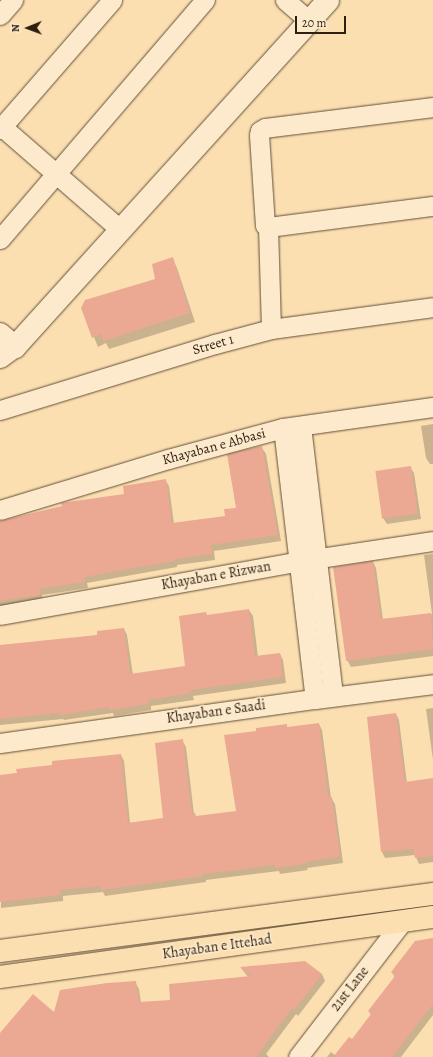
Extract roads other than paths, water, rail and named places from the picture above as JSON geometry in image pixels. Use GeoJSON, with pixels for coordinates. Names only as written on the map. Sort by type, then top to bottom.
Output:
{"type":"FeatureCollection","features":[{"type":"Feature","properties":{"kind":"main road","name":"Khayaban e Ittehad"},"geometry":{"type":"LineString","coordinates":[[0,951],[433,894]]}},
{"type":"Feature","properties":{"kind":"main road","name":"Khayaban e Ittehad"},"geometry":{"type":"LineString","coordinates":[[0,977],[433,917]]}},
{"type":"Feature","properties":{"kind":"street"},"geometry":{"type":"LineString","coordinates":[[0,15],[13,0]]}},
{"type":"Feature","properties":{"kind":"street"},"geometry":{"type":"LineString","coordinates":[[112,0],[1,127],[120,230]]}},
{"type":"Feature","properties":{"kind":"street"},"geometry":{"type":"LineString","coordinates":[[0,239],[205,0]]}},
{"type":"Feature","properties":{"kind":"street"},"geometry":{"type":"LineString","coordinates":[[285,0],[308,20]]}},
{"type":"Feature","properties":{"kind":"street"},"geometry":{"type":"LineString","coordinates":[[5,346],[120,230],[308,20],[328,0]]}},
{"type":"Feature","properties":{"kind":"street"},"geometry":{"type":"LineString","coordinates":[[271,329],[268,227],[265,225],[264,217],[260,131],[265,128],[433,107]]}},
{"type":"Feature","properties":{"kind":"street"},"geometry":{"type":"LineString","coordinates":[[268,227],[433,206]]}},
{"type":"Feature","properties":{"kind":"street","name":"Street 1"},"geometry":{"type":"LineString","coordinates":[[0,410],[215,344],[271,329],[433,307]]}},
{"type":"Feature","properties":{"kind":"street","name":"Khayaban e Abbasi"},"geometry":{"type":"LineString","coordinates":[[0,510],[168,459],[292,427],[433,407]]}},
{"type":"Feature","properties":{"kind":"street"},"geometry":{"type":"LineString","coordinates":[[292,427],[308,560],[333,696]]}},
{"type":"Feature","properties":{"kind":"street","name":"Khayaban e Rizwan"},"geometry":{"type":"LineString","coordinates":[[0,615],[308,560],[433,541]]}},
{"type":"Feature","properties":{"kind":"street"},"geometry":{"type":"LineString","coordinates":[[308,560],[315,698]]}},
{"type":"Feature","properties":{"kind":"street","name":"Khayaban e Saadi"},"geometry":{"type":"LineString","coordinates":[[0,743],[315,698],[433,684]]}},
{"type":"Feature","properties":{"kind":"street","name":"21st Lane"},"geometry":{"type":"LineString","coordinates":[[298,1057],[402,922]]}}]}
